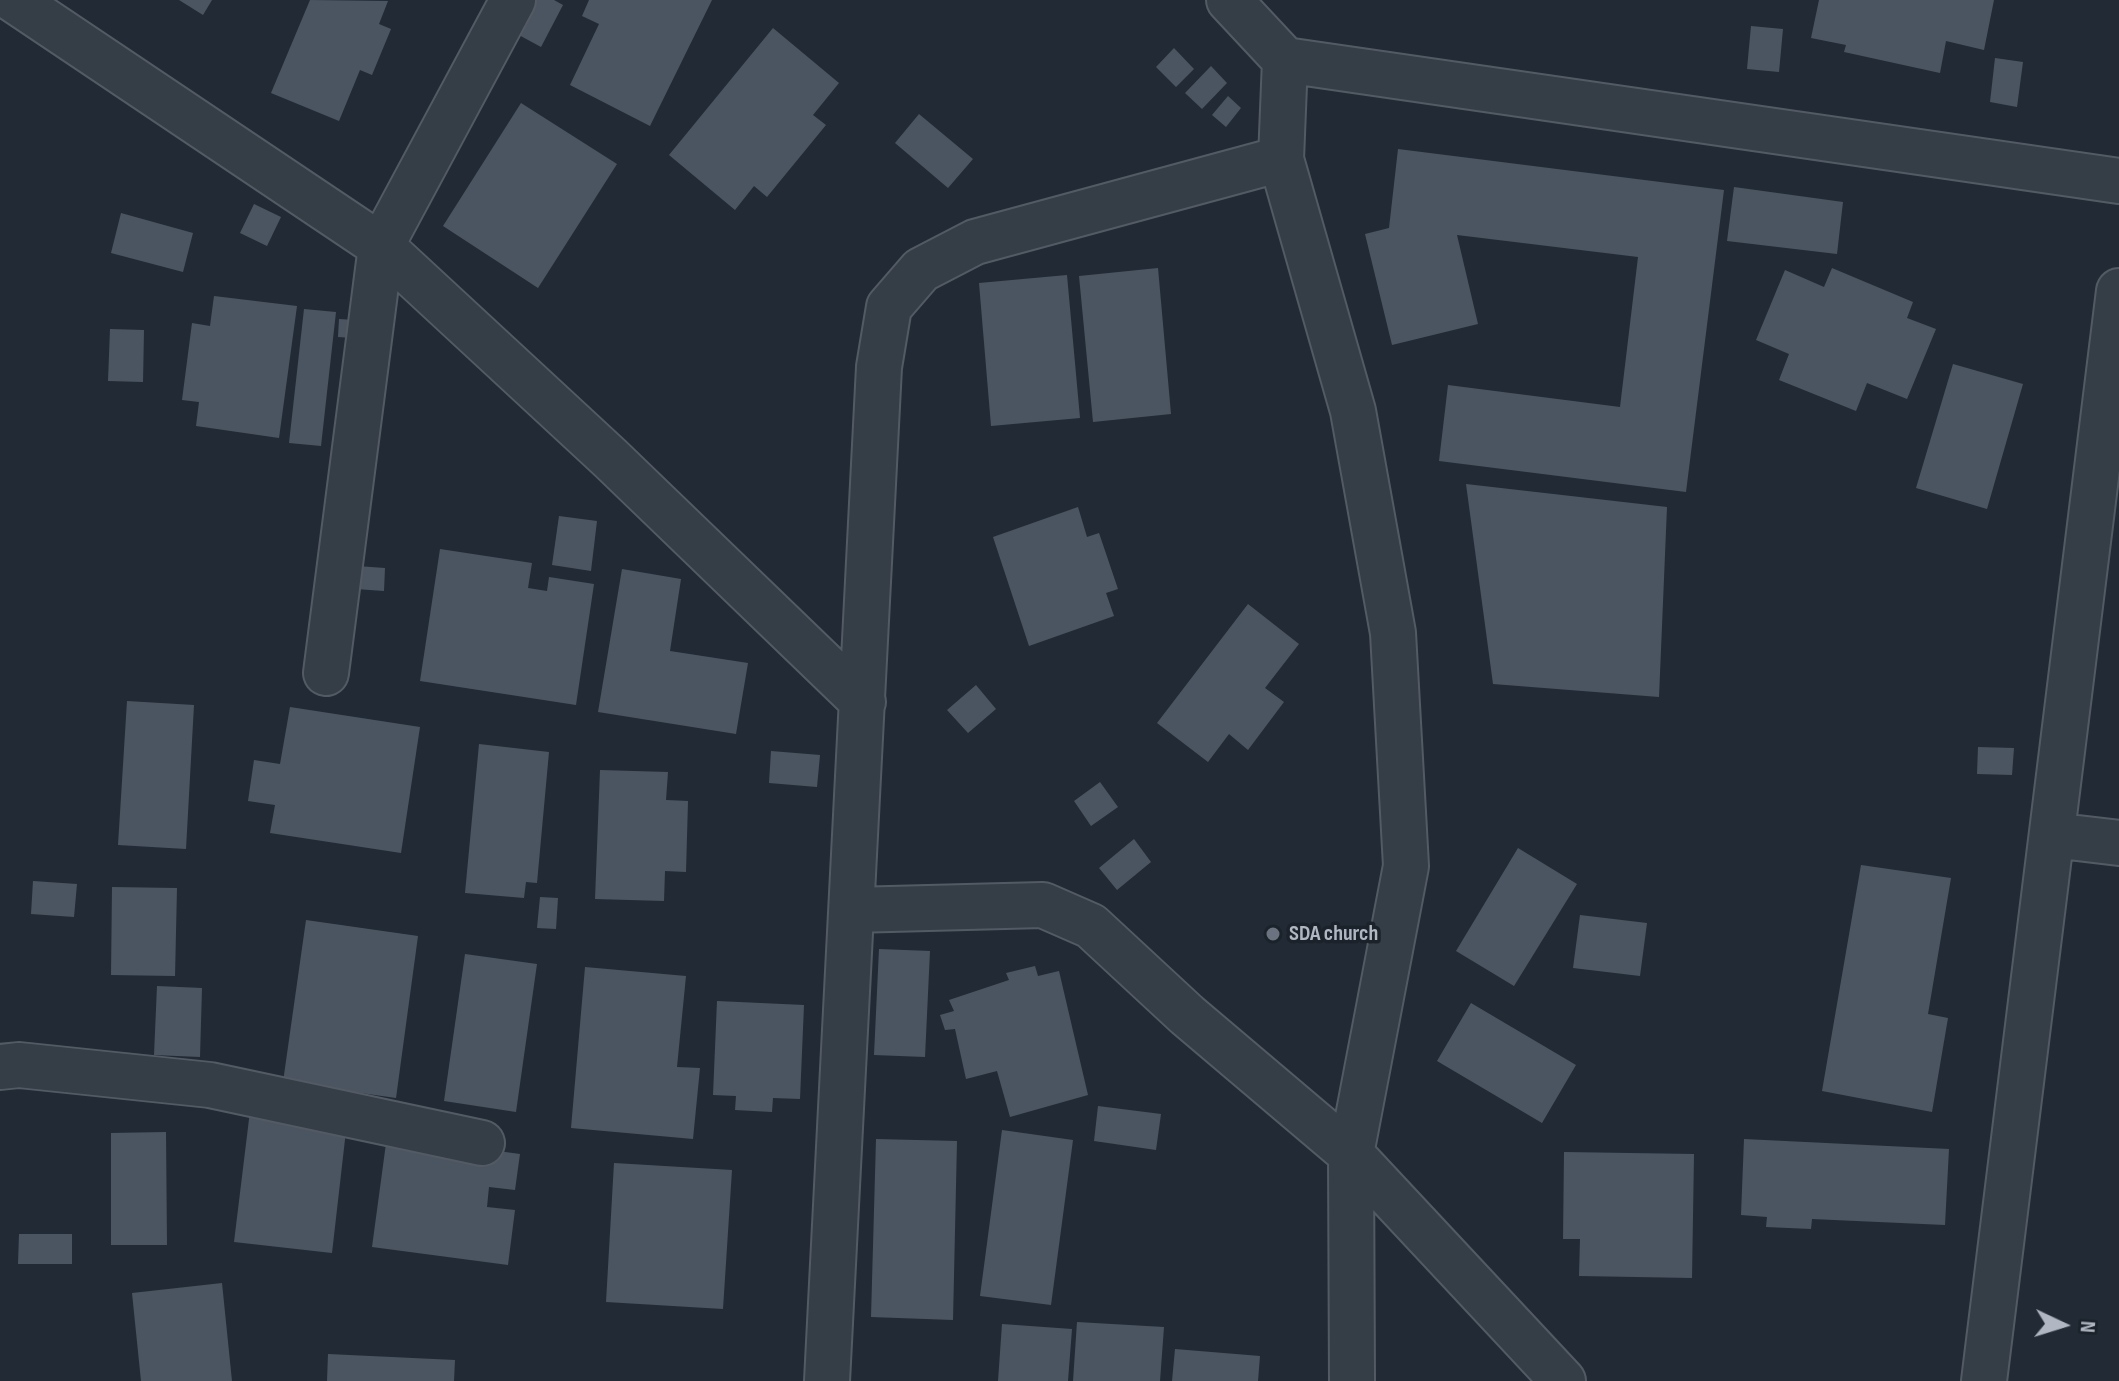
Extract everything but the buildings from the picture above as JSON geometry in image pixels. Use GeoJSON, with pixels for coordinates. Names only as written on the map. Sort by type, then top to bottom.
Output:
{"type":"FeatureCollection","features":[{"type":"Feature","properties":{"kind":"street"},"geometry":{"type":"LineString","coordinates":[[14,0],[381,246],[610,458],[863,702]]}},
{"type":"Feature","properties":{"kind":"street"},"geometry":{"type":"LineString","coordinates":[[326,673],[381,246],[513,0]]}},
{"type":"Feature","properties":{"kind":"street"},"geometry":{"type":"LineString","coordinates":[[1229,0],[1285,60],[2119,181]]}},
{"type":"Feature","properties":{"kind":"street"},"geometry":{"type":"LineString","coordinates":[[1285,60],[1281,159],[1353,411],[1393,633],[1406,866],[1351,1154],[1352,1381]]}},
{"type":"Feature","properties":{"kind":"street"},"geometry":{"type":"LineString","coordinates":[[827,1381],[879,367],[889,307],[921,270],[975,242],[1281,159]]}},
{"type":"Feature","properties":{"kind":"street"},"geometry":{"type":"LineString","coordinates":[[1984,1381],[2119,291]]}},
{"type":"Feature","properties":{"kind":"street"},"geometry":{"type":"LineString","coordinates":[[2052,835],[2119,843]]}},
{"type":"Feature","properties":{"kind":"street"},"geometry":{"type":"LineString","coordinates":[[852,910],[1043,905],[1091,926],[1187,1015],[1351,1154],[1563,1381]]}},
{"type":"Feature","properties":{"kind":"street"},"geometry":{"type":"LineString","coordinates":[[0,1067],[19,1065],[210,1085],[482,1143]]}},
{"type":"Feature","properties":{"kind":"place","name":"SDA church"},"geometry":{"type":"Point","coordinates":[1273,934]}}]}
